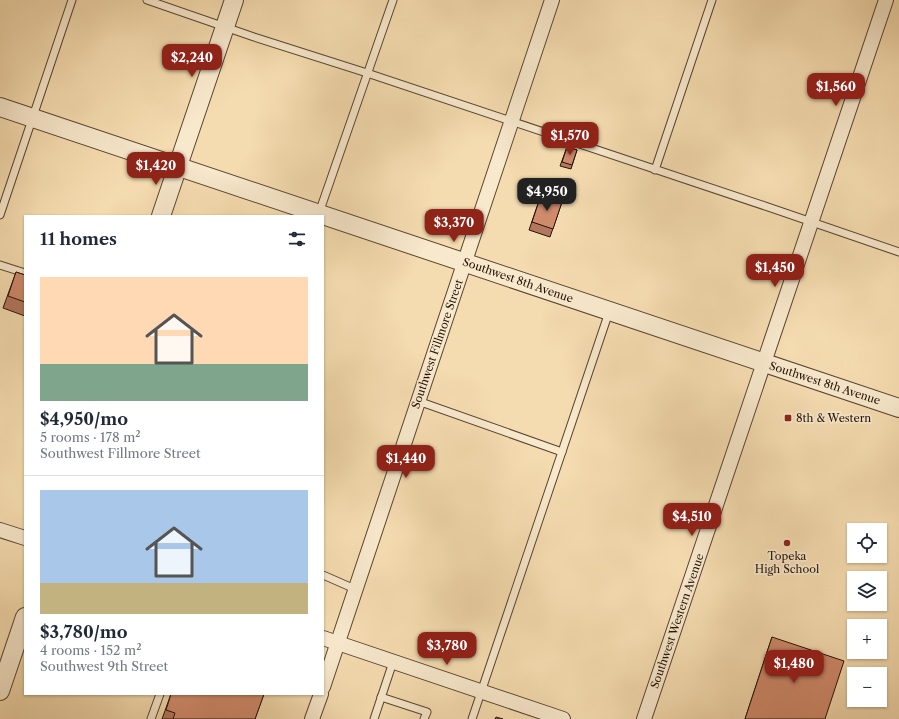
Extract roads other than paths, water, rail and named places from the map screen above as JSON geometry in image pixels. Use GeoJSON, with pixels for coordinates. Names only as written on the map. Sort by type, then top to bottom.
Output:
{"type":"FeatureCollection","features":[{"type":"Feature","properties":{"kind":"street"},"geometry":{"type":"LineString","coordinates":[[161,215],[234,0]]}},
{"type":"Feature","properties":{"kind":"street","name":"Southwest Fillmore Street"},"geometry":{"type":"LineString","coordinates":[[324,684],[552,0]]}},
{"type":"Feature","properties":{"kind":"street","name":"Southwest Western Avenue"},"geometry":{"type":"LineString","coordinates":[[644,719],[886,0]]}},
{"type":"Feature","properties":{"kind":"street","name":"Southwest 8th Avenue"},"geometry":{"type":"LineString","coordinates":[[0,107],[319,215]]}},
{"type":"Feature","properties":{"kind":"street","name":"Southwest 8th Avenue"},"geometry":{"type":"LineString","coordinates":[[324,217],[899,408]]}},
{"type":"Feature","properties":{"kind":"street"},"geometry":{"type":"LineString","coordinates":[[0,530],[24,538]]}},
{"type":"Feature","properties":{"kind":"street"},"geometry":{"type":"LineString","coordinates":[[0,691],[24,620]]}},
{"type":"Feature","properties":{"kind":"street"},"geometry":{"type":"LineString","coordinates":[[324,638],[563,719]]}},
{"type":"Feature","properties":{"kind":"street"},"geometry":{"type":"LineString","coordinates":[[312,719],[321,695]]}},
{"type":"Feature","properties":{"kind":"lane"},"geometry":{"type":"LineString","coordinates":[[0,215],[72,0]]}},
{"type":"Feature","properties":{"kind":"lane"},"geometry":{"type":"LineString","coordinates":[[147,0],[899,252]]}},
{"type":"Feature","properties":{"kind":"lane"},"geometry":{"type":"LineString","coordinates":[[319,215],[393,0]]}},
{"type":"Feature","properties":{"kind":"lane"},"geometry":{"type":"LineString","coordinates":[[655,170],[712,0]]}},
{"type":"Feature","properties":{"kind":"lane"},"geometry":{"type":"LineString","coordinates":[[0,265],[24,273]]}},
{"type":"Feature","properties":{"kind":"lane"},"geometry":{"type":"LineString","coordinates":[[472,719],[609,311]]}},
{"type":"Feature","properties":{"kind":"lane"},"geometry":{"type":"LineString","coordinates":[[418,400],[562,452]]}},
{"type":"Feature","properties":{"kind":"lane"},"geometry":{"type":"LineString","coordinates":[[324,575],[355,589]]}},
{"type":"Feature","properties":{"kind":"lane"},"geometry":{"type":"LineString","coordinates":[[374,719],[394,662]]}},
{"type":"Feature","properties":{"kind":"lane"},"geometry":{"type":"LineString","coordinates":[[151,719],[160,695]]}},
{"type":"Feature","properties":{"kind":"lane"},"geometry":{"type":"LineString","coordinates":[[381,697],[426,712],[424,719]]}},
{"type":"Feature","properties":{"kind":"place","name":"8th & Western"},"geometry":{"type":"Point","coordinates":[788,418]}},
{"type":"Feature","properties":{"kind":"place","name":"Topeka High School"},"geometry":{"type":"Point","coordinates":[787,543]}}]}
